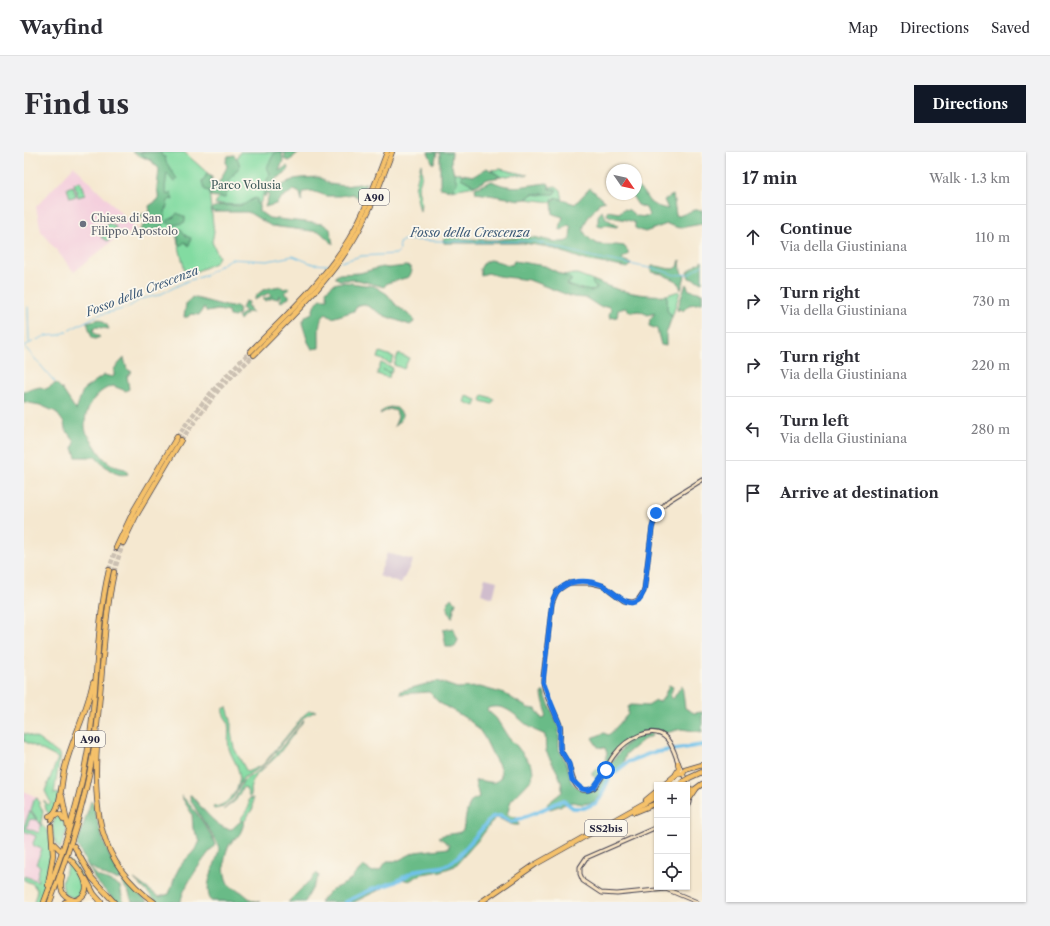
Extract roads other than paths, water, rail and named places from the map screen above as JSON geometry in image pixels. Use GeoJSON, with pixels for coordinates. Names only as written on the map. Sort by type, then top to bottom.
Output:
{"type":"FeatureCollection","features":[{"type":"Feature","properties":{"kind":"highway","name":"A90"},"geometry":{"type":"LineString","coordinates":[[351,239],[387,152]]}},
{"type":"Feature","properties":{"kind":"highway","name":"A90"},"geometry":{"type":"LineString","coordinates":[[252,353],[304,300],[351,239],[371,204],[392,152]]}},
{"type":"Feature","properties":{"kind":"highway"},"geometry":{"type":"LineString","coordinates":[[116,548],[134,510],[179,439],[136,516],[123,543]]}},
{"type":"Feature","properties":{"kind":"highway","name":"A90"},"geometry":{"type":"LineString","coordinates":[[43,902],[64,848],[82,783],[94,706],[100,621],[111,571],[95,741],[86,792],[69,857],[50,902]]}},
{"type":"Feature","properties":{"kind":"highway"},"geometry":{"type":"LineString","coordinates":[[63,775],[63,803],[68,827],[60,814],[56,814],[51,818],[58,808],[63,775],[86,709],[97,663]]}},
{"type":"Feature","properties":{"kind":"highway"},"geometry":{"type":"LineString","coordinates":[[100,692],[95,773],[96,802],[100,828],[111,854],[121,870],[133,885],[154,902]]}},
{"type":"Feature","properties":{"kind":"highway"},"geometry":{"type":"LineString","coordinates":[[678,762],[684,768],[688,769]]}},
{"type":"Feature","properties":{"kind":"highway"},"geometry":{"type":"LineString","coordinates":[[668,782],[676,775],[679,769],[678,762]]}},
{"type":"Feature","properties":{"kind":"highway"},"geometry":{"type":"LineString","coordinates":[[676,775],[679,773],[683,774],[684,771],[688,769],[702,765]]}},
{"type":"Feature","properties":{"kind":"highway"},"geometry":{"type":"LineString","coordinates":[[685,782],[702,773]]}},
{"type":"Feature","properties":{"kind":"highway"},"geometry":{"type":"LineString","coordinates":[[690,791],[702,784]]}},
{"type":"Feature","properties":{"kind":"highway"},"geometry":{"type":"LineString","coordinates":[[690,797],[696,788]]}},
{"type":"Feature","properties":{"kind":"highway"},"geometry":{"type":"LineString","coordinates":[[636,810],[654,794]]}},
{"type":"Feature","properties":{"kind":"highway","name":"SS2bis"},"geometry":{"type":"LineString","coordinates":[[636,810],[654,798]]}},
{"type":"Feature","properties":{"kind":"highway","name":"SS2bis"},"geometry":{"type":"LineString","coordinates":[[481,902],[538,864],[654,801]]}},
{"type":"Feature","properties":{"kind":"highway"},"geometry":{"type":"LineString","coordinates":[[636,810],[654,804]]}},
{"type":"Feature","properties":{"kind":"highway"},"geometry":{"type":"LineString","coordinates":[[43,902],[51,870],[53,843],[49,826]]}},
{"type":"Feature","properties":{"kind":"highway"},"geometry":{"type":"LineString","coordinates":[[53,843],[60,850]]}},
{"type":"Feature","properties":{"kind":"highway"},"geometry":{"type":"LineString","coordinates":[[74,846],[92,878],[114,902]]}},
{"type":"Feature","properties":{"kind":"highway"},"geometry":{"type":"LineString","coordinates":[[69,857],[101,902]]}},
{"type":"Feature","properties":{"kind":"highway"},"geometry":{"type":"LineString","coordinates":[[69,857],[60,886],[65,896],[73,900]]}},
{"type":"Feature","properties":{"kind":"highway","name":"SS2bis"},"geometry":{"type":"LineString","coordinates":[[486,902],[538,864]]}},
{"type":"Feature","properties":{"kind":"highway"},"geometry":{"type":"LineString","coordinates":[[65,902],[80,898],[86,892],[86,884],[80,872]]}},
{"type":"Feature","properties":{"kind":"street"},"geometry":{"type":"LineString","coordinates":[[686,782],[671,745],[667,739],[658,734],[649,732],[642,734],[615,753],[594,787],[584,790],[575,783],[572,778],[569,764],[560,749],[560,726],[544,684],[552,605],[554,596],[560,588],[566,584],[575,582],[601,585],[627,602],[634,602],[640,599],[644,591],[652,528],[656,513],[668,501],[702,480]]}},
{"type":"Feature","properties":{"kind":"street"},"geometry":{"type":"LineString","coordinates":[[654,828],[586,858],[580,867],[582,879],[592,888],[603,893],[617,894],[666,889],[697,902]]}},
{"type":"Feature","properties":{"kind":"waterway","name":"Fosso della Crescenza"},"geometry":{"type":"LineString","coordinates":[[341,262],[361,256],[396,254],[400,250],[399,243],[404,240],[478,242],[533,241],[593,257],[660,270],[675,275],[690,274],[702,265]]}},
{"type":"Feature","properties":{"kind":"waterway","name":"Fosso della Crescenza"},"geometry":{"type":"LineString","coordinates":[[55,382],[24,346],[45,336],[60,335],[98,315],[127,308],[141,299],[159,295],[187,281],[204,276],[230,259],[267,261],[293,256],[313,264],[328,265]]}},
{"type":"Feature","properties":{"kind":"waterway"},"geometry":{"type":"LineString","coordinates":[[28,307],[29,342]]}},
{"type":"Feature","properties":{"kind":"waterway"},"geometry":{"type":"LineString","coordinates":[[345,902],[368,891],[395,882],[417,870],[441,867],[449,864],[457,858],[492,817],[500,816],[511,822],[563,800],[573,808],[584,808],[596,803],[600,798],[610,776],[628,762],[651,753],[702,745]]}},
{"type":"Feature","properties":{"kind":"tunnel"},"geometry":{"type":"LineString","coordinates":[[177,437],[211,393],[250,352]]}},
{"type":"Feature","properties":{"kind":"tunnel"},"geometry":{"type":"LineString","coordinates":[[181,440],[220,388],[254,355]]}},
{"type":"Feature","properties":{"kind":"tunnel"},"geometry":{"type":"LineString","coordinates":[[114,572],[123,543]]}},
{"type":"Feature","properties":{"kind":"tunnel"},"geometry":{"type":"LineString","coordinates":[[109,570],[116,548]]}},
{"type":"Feature","properties":{"kind":"place","name":"Chiesa di San Filippo Apostolo"},"geometry":{"type":"Point","coordinates":[83,224]}},
{"type":"Feature","properties":{"kind":"park label","name":"Parco Volusia"},"geometry":{"type":"Point","coordinates":[246,185]}}]}
